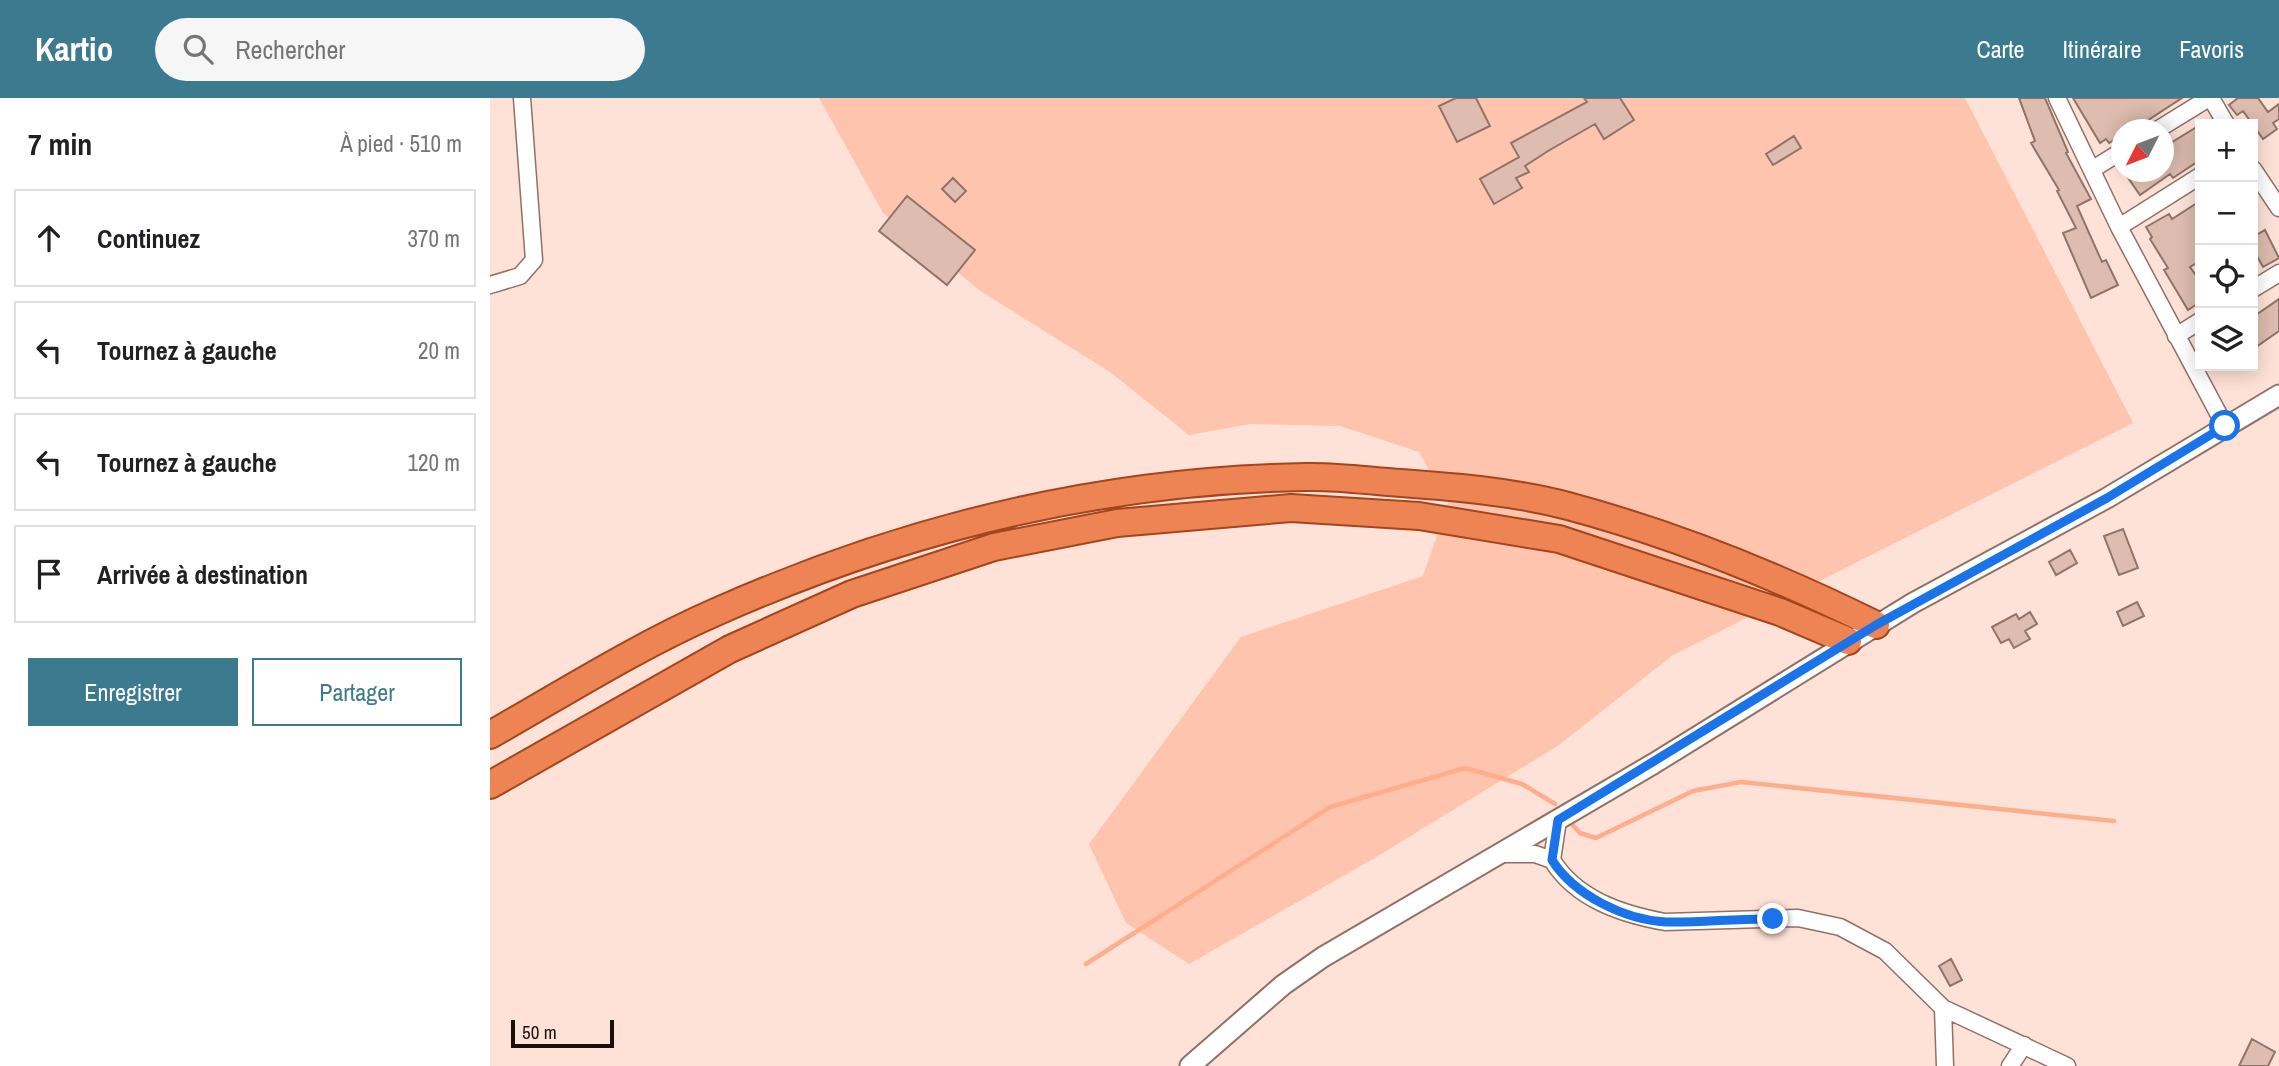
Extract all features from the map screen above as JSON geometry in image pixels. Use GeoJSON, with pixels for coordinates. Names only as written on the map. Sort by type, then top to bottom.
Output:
{"type":"FeatureCollection","features":[{"type":"Feature","properties":{"kind":"highway"},"geometry":{"type":"LineString","coordinates":[[490,735],[713,613],[860,554],[986,517],[1112,492],[1205,482],[1309,476],[1446,486],[1565,505],[1721,555],[1783,579],[1876,625]]}},
{"type":"Feature","properties":{"kind":"highway"},"geometry":{"type":"LineString","coordinates":[[490,785],[730,649],[852,594],[995,547],[1117,523],[1292,508],[1432,518],[1559,539],[1780,612],[1848,642]]}},
{"type":"Feature","properties":{"kind":"street"},"geometry":{"type":"LineString","coordinates":[[490,285],[520,276],[534,260],[522,98]]}},
{"type":"Feature","properties":{"kind":"street"},"geometry":{"type":"LineString","coordinates":[[2057,98],[2119,227],[2225,426]]}},
{"type":"Feature","properties":{"kind":"street"},"geometry":{"type":"LineString","coordinates":[[2174,120],[2210,98],[2223,119]]}},
{"type":"Feature","properties":{"kind":"street"},"geometry":{"type":"LineString","coordinates":[[2093,169],[2111,158]]}},
{"type":"Feature","properties":{"kind":"street"},"geometry":{"type":"LineString","coordinates":[[2258,176],[2279,208]]}},
{"type":"Feature","properties":{"kind":"street"},"geometry":{"type":"LineString","coordinates":[[2119,227],[2195,179]]}},
{"type":"Feature","properties":{"kind":"street"},"geometry":{"type":"LineString","coordinates":[[2258,286],[2279,273]]}},
{"type":"Feature","properties":{"kind":"street"},"geometry":{"type":"LineString","coordinates":[[2176,336],[2195,324]]}},
{"type":"Feature","properties":{"kind":"street"},"geometry":{"type":"LineString","coordinates":[[1190,1066],[1283,985],[1323,957],[1502,854],[1876,625],[2107,498],[2279,395]]}},
{"type":"Feature","properties":{"kind":"street"},"geometry":{"type":"LineString","coordinates":[[1552,860],[1558,820]]}},
{"type":"Feature","properties":{"kind":"street"},"geometry":{"type":"LineString","coordinates":[[1502,854],[1535,854],[1552,860],[1563,878],[1581,893],[1644,918],[1665,922],[1798,918],[1840,927],[1885,951],[1944,1007],[2067,1066]]}},
{"type":"Feature","properties":{"kind":"street"},"geometry":{"type":"LineString","coordinates":[[1944,1007],[1945,1066]]}},
{"type":"Feature","properties":{"kind":"street"},"geometry":{"type":"LineString","coordinates":[[2010,1066],[2024,1045]]}},
{"type":"Feature","properties":{"kind":"shaded area"},"geometry":{"type":"Polygon","coordinates":[[[819,98],[1965,98],[2133,423],[1673,655],[1559,745],[1373,859],[1189,964],[1126,923],[1089,844],[1241,637],[1423,576],[1448,504],[1419,452],[1340,426],[1250,424],[1189,435],[1110,372],[982,292],[883,213],[819,98]]]}},
{"type":"Feature","properties":{"kind":"building"},"geometry":{"type":"Polygon","coordinates":[[[1456,98],[1476,98],[1490,126],[1457,142],[1439,106],[1456,98]]]}},
{"type":"Feature","properties":{"kind":"building"},"geometry":{"type":"Polygon","coordinates":[[[1584,98],[1620,98],[1634,120],[1604,139],[1595,124],[1548,151],[1525,166],[1529,172],[1516,178],[1522,188],[1494,204],[1480,179],[1519,157],[1511,143],[1587,102],[1584,98]]]}},
{"type":"Feature","properties":{"kind":"building"},"geometry":{"type":"Polygon","coordinates":[[[2019,98],[2045,98],[2068,152],[2066,153],[2091,199],[2077,206],[2102,262],[2106,260],[2118,285],[2091,298],[2063,233],[2076,228],[2057,191],[2059,190],[2031,143],[2035,141],[2019,98]]]}},
{"type":"Feature","properties":{"kind":"building"},"geometry":{"type":"Polygon","coordinates":[[[2073,98],[2182,98],[2150,119],[2111,119],[2111,142],[2106,139],[2100,143],[2073,98]]]}},
{"type":"Feature","properties":{"kind":"building"},"geometry":{"type":"Polygon","coordinates":[[[2238,98],[2258,98],[2268,112],[2279,104],[2279,119],[2273,123],[2277,129],[2263,139],[2258,132],[2258,119],[2249,119],[2243,111],[2237,115],[2229,105],[2238,98]]]}},
{"type":"Feature","properties":{"kind":"building"},"geometry":{"type":"Polygon","coordinates":[[[2195,128],[2195,163],[2174,177],[2174,141],[2195,128]]]}},
{"type":"Feature","properties":{"kind":"building"},"geometry":{"type":"Polygon","coordinates":[[[1794,136],[1801,148],[1773,165],[1766,154],[1794,136]]]}},
{"type":"Feature","properties":{"kind":"building"},"geometry":{"type":"Polygon","coordinates":[[[953,178],[966,191],[955,202],[942,189],[953,178]]]}},
{"type":"Feature","properties":{"kind":"building"},"geometry":{"type":"Polygon","coordinates":[[[2131,182],[2159,182],[2140,195],[2131,182]]]}},
{"type":"Feature","properties":{"kind":"building"},"geometry":{"type":"Polygon","coordinates":[[[907,196],[975,250],[947,285],[879,231],[907,196]]]}},
{"type":"Feature","properties":{"kind":"building"},"geometry":{"type":"Polygon","coordinates":[[[2195,204],[2195,264],[2190,267],[2195,274],[2195,305],[2188,310],[2164,270],[2168,268],[2150,239],[2152,237],[2146,227],[2169,214],[2172,219],[2195,204]]]}},
{"type":"Feature","properties":{"kind":"building"},"geometry":{"type":"Polygon","coordinates":[[[2265,230],[2279,258],[2263,267],[2258,258],[2258,234],[2265,230]]]}},
{"type":"Feature","properties":{"kind":"building"},"geometry":{"type":"Polygon","coordinates":[[[2279,299],[2279,331],[2258,346],[2258,314],[2279,299]]]}},
{"type":"Feature","properties":{"kind":"building"},"geometry":{"type":"Polygon","coordinates":[[[2123,529],[2138,568],[2119,575],[2104,536],[2123,529]]]}},
{"type":"Feature","properties":{"kind":"building"},"geometry":{"type":"Polygon","coordinates":[[[2070,550],[2077,563],[2056,575],[2049,562],[2070,550]]]}},
{"type":"Feature","properties":{"kind":"building"},"geometry":{"type":"Polygon","coordinates":[[[2137,602],[2144,616],[2123,626],[2117,612],[2137,602]]]}},
{"type":"Feature","properties":{"kind":"building"},"geometry":{"type":"Polygon","coordinates":[[[2030,612],[2037,624],[2025,631],[2030,639],[2014,648],[2009,639],[2001,643],[1992,627],[2016,614],[2019,619],[2030,612]]]}},
{"type":"Feature","properties":{"kind":"building"},"geometry":{"type":"Polygon","coordinates":[[[1951,959],[1962,980],[1950,986],[1939,966],[1951,959]]]}},
{"type":"Feature","properties":{"kind":"building"},"geometry":{"type":"Polygon","coordinates":[[[2252,1039],[2275,1052],[2268,1066],[2239,1066],[2252,1039]]]}},
{"type":"Feature","properties":{"kind":"waterway"},"geometry":{"type":"LineString","coordinates":[[1086,964],[1330,807],[1465,768],[1522,784],[1555,804]]}},
{"type":"Feature","properties":{"kind":"waterway"},"geometry":{"type":"LineString","coordinates":[[1569,821],[1580,833],[1596,838],[1693,791],[1741,782],[2114,821]]}},
{"type":"Feature","properties":{"kind":"route"},"geometry":{"type":"LineString","coordinates":[[1773,919],[1665,922],[1644,918],[1581,893],[1563,878],[1552,860],[1558,820],[1913,603],[2107,498],[2225,426]]}}]}
